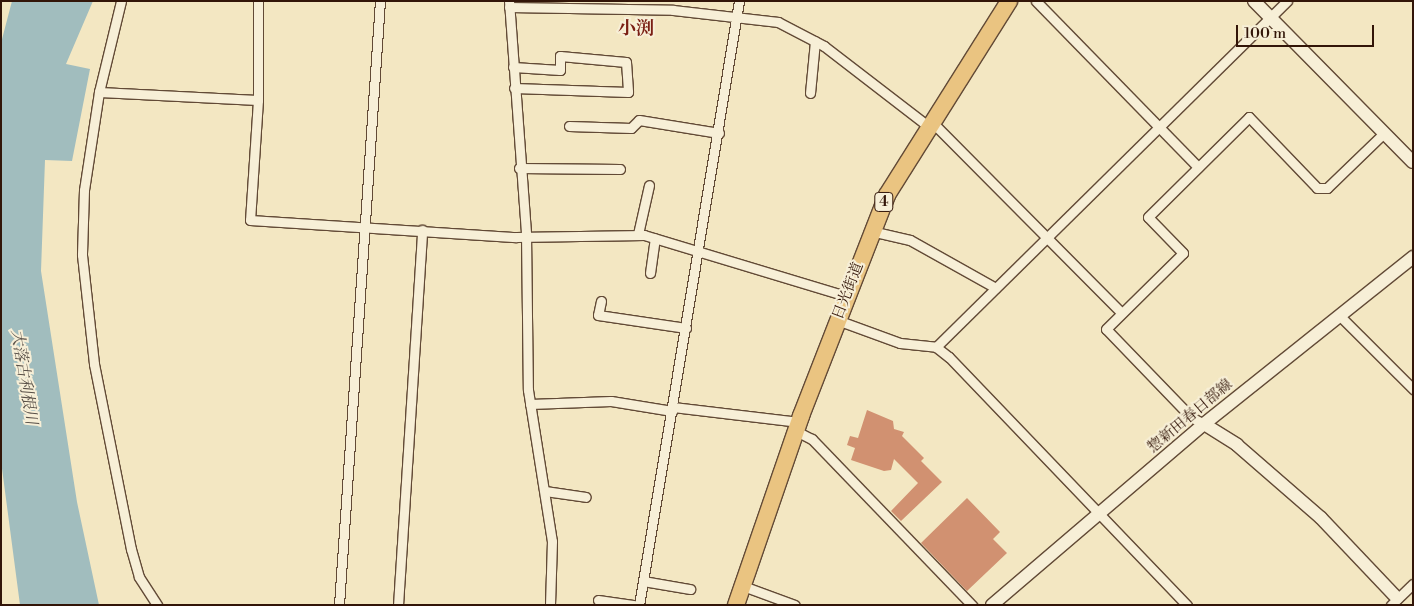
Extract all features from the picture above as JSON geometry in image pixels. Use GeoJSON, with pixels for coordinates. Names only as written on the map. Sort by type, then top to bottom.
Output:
{"type":"FeatureCollection","features":[{"type":"Feature","properties":{"kind":"highway","name":"日光街道"},"geometry":{"type":"LineString","coordinates":[[736,605],[797,426],[871,231],[887,195],[1009,1]]}},
{"type":"Feature","properties":{"kind":"main road"},"geometry":{"type":"LineString","coordinates":[[1254,1],[1413,162]]}},
{"type":"Feature","properties":{"kind":"main road","name":"惣新田春日部線"},"geometry":{"type":"LineString","coordinates":[[992,605],[1204,424],[1413,257]]}},
{"type":"Feature","properties":{"kind":"main road"},"geometry":{"type":"LineString","coordinates":[[1204,424],[1237,445],[1321,518],[1398,603]]}},
{"type":"Feature","properties":{"kind":"street"},"geometry":{"type":"LineString","coordinates":[[121,1],[99,92],[84,190],[86,312],[131,549],[139,577],[157,605]]}},
{"type":"Feature","properties":{"kind":"street"},"geometry":{"type":"LineString","coordinates":[[258,1],[258,100],[250,220],[366,229],[526,234],[538,237],[638,234],[846,296]]}},
{"type":"Feature","properties":{"kind":"street"},"geometry":{"type":"LineString","coordinates":[[339,605],[380,1]]}},
{"type":"Feature","properties":{"kind":"street"},"geometry":{"type":"LineString","coordinates":[[639,605],[739,18],[739,1]]}},
{"type":"Feature","properties":{"kind":"street"},"geometry":{"type":"LineString","coordinates":[[1036,1],[1198,167]]}},
{"type":"Feature","properties":{"kind":"street"},"geometry":{"type":"LineString","coordinates":[[936,347],[1287,1]]}},
{"type":"Feature","properties":{"kind":"street"},"geometry":{"type":"LineString","coordinates":[[550,605],[552,541],[530,404],[526,234],[519,168],[509,4],[674,6],[739,18],[778,22],[815,41],[930,124],[1048,237],[1122,313]]}},
{"type":"Feature","properties":{"kind":"street"},"geometry":{"type":"LineString","coordinates":[[810,93],[815,41]]}},
{"type":"Feature","properties":{"kind":"street"},"geometry":{"type":"LineString","coordinates":[[513,67],[560,70],[560,56],[626,62],[628,92],[514,88]]}},
{"type":"Feature","properties":{"kind":"street"},"geometry":{"type":"LineString","coordinates":[[99,92],[258,100]]}},
{"type":"Feature","properties":{"kind":"street"},"geometry":{"type":"LineString","coordinates":[[1204,424],[1191,417],[1106,329],[1183,254],[1148,217],[1249,117],[1317,188],[1327,188],[1384,133]]}},
{"type":"Feature","properties":{"kind":"street"},"geometry":{"type":"LineString","coordinates":[[569,126],[631,128],[639,120],[719,133]]}},
{"type":"Feature","properties":{"kind":"street"},"geometry":{"type":"LineString","coordinates":[[519,168],[620,169]]}},
{"type":"Feature","properties":{"kind":"street"},"geometry":{"type":"LineString","coordinates":[[638,234],[650,185]]}},
{"type":"Feature","properties":{"kind":"street"},"geometry":{"type":"LineString","coordinates":[[398,605],[422,230]]}},
{"type":"Feature","properties":{"kind":"street"},"geometry":{"type":"LineString","coordinates":[[871,231],[910,240],[996,288]]}},
{"type":"Feature","properties":{"kind":"street"},"geometry":{"type":"LineString","coordinates":[[650,273],[655,238]]}},
{"type":"Feature","properties":{"kind":"street"},"geometry":{"type":"LineString","coordinates":[[602,301],[598,315],[686,328]]}},
{"type":"Feature","properties":{"kind":"street"},"geometry":{"type":"LineString","coordinates":[[1339,315],[1413,389]]}},
{"type":"Feature","properties":{"kind":"street"},"geometry":{"type":"LineString","coordinates":[[837,320],[900,343],[936,347],[1188,605]]}},
{"type":"Feature","properties":{"kind":"street"},"geometry":{"type":"LineString","coordinates":[[530,404],[611,401],[797,426],[812,439],[972,605]]}},
{"type":"Feature","properties":{"kind":"street"},"geometry":{"type":"LineString","coordinates":[[545,491],[586,497]]}},
{"type":"Feature","properties":{"kind":"street"},"geometry":{"type":"LineString","coordinates":[[643,581],[690,589]]}},
{"type":"Feature","properties":{"kind":"street"},"geometry":{"type":"LineString","coordinates":[[1398,603],[1413,584]]}},
{"type":"Feature","properties":{"kind":"street"},"geometry":{"type":"LineString","coordinates":[[742,586],[794,605]]}},
{"type":"Feature","properties":{"kind":"street"},"geometry":{"type":"LineString","coordinates":[[598,600],[634,605]]}},
{"type":"Feature","properties":{"kind":"water","name":"大落古利根川"},"geometry":{"type":"Polygon","coordinates":[[[12,1],[93,1],[66,64],[90,69],[72,161],[45,160],[41,271],[77,502],[99,605],[20,605],[1,461],[1,43],[12,1]]]}},
{"type":"Feature","properties":{"kind":"building"},"geometry":{"type":"Polygon","coordinates":[[[867,410],[893,421],[894,429],[904,432],[902,436],[924,458],[921,461],[942,482],[901,521],[891,511],[918,483],[894,459],[891,470],[884,471],[851,460],[855,448],[847,445],[850,436],[858,438],[867,410]]]}},
{"type":"Feature","properties":{"kind":"building"},"geometry":{"type":"Polygon","coordinates":[[[967,498],[1000,532],[993,539],[1007,553],[967,591],[921,543],[967,498]]]}},
{"type":"Feature","properties":{"kind":"district","name":"小渕"},"geometry":{"type":"Point","coordinates":[636,29]}}]}
